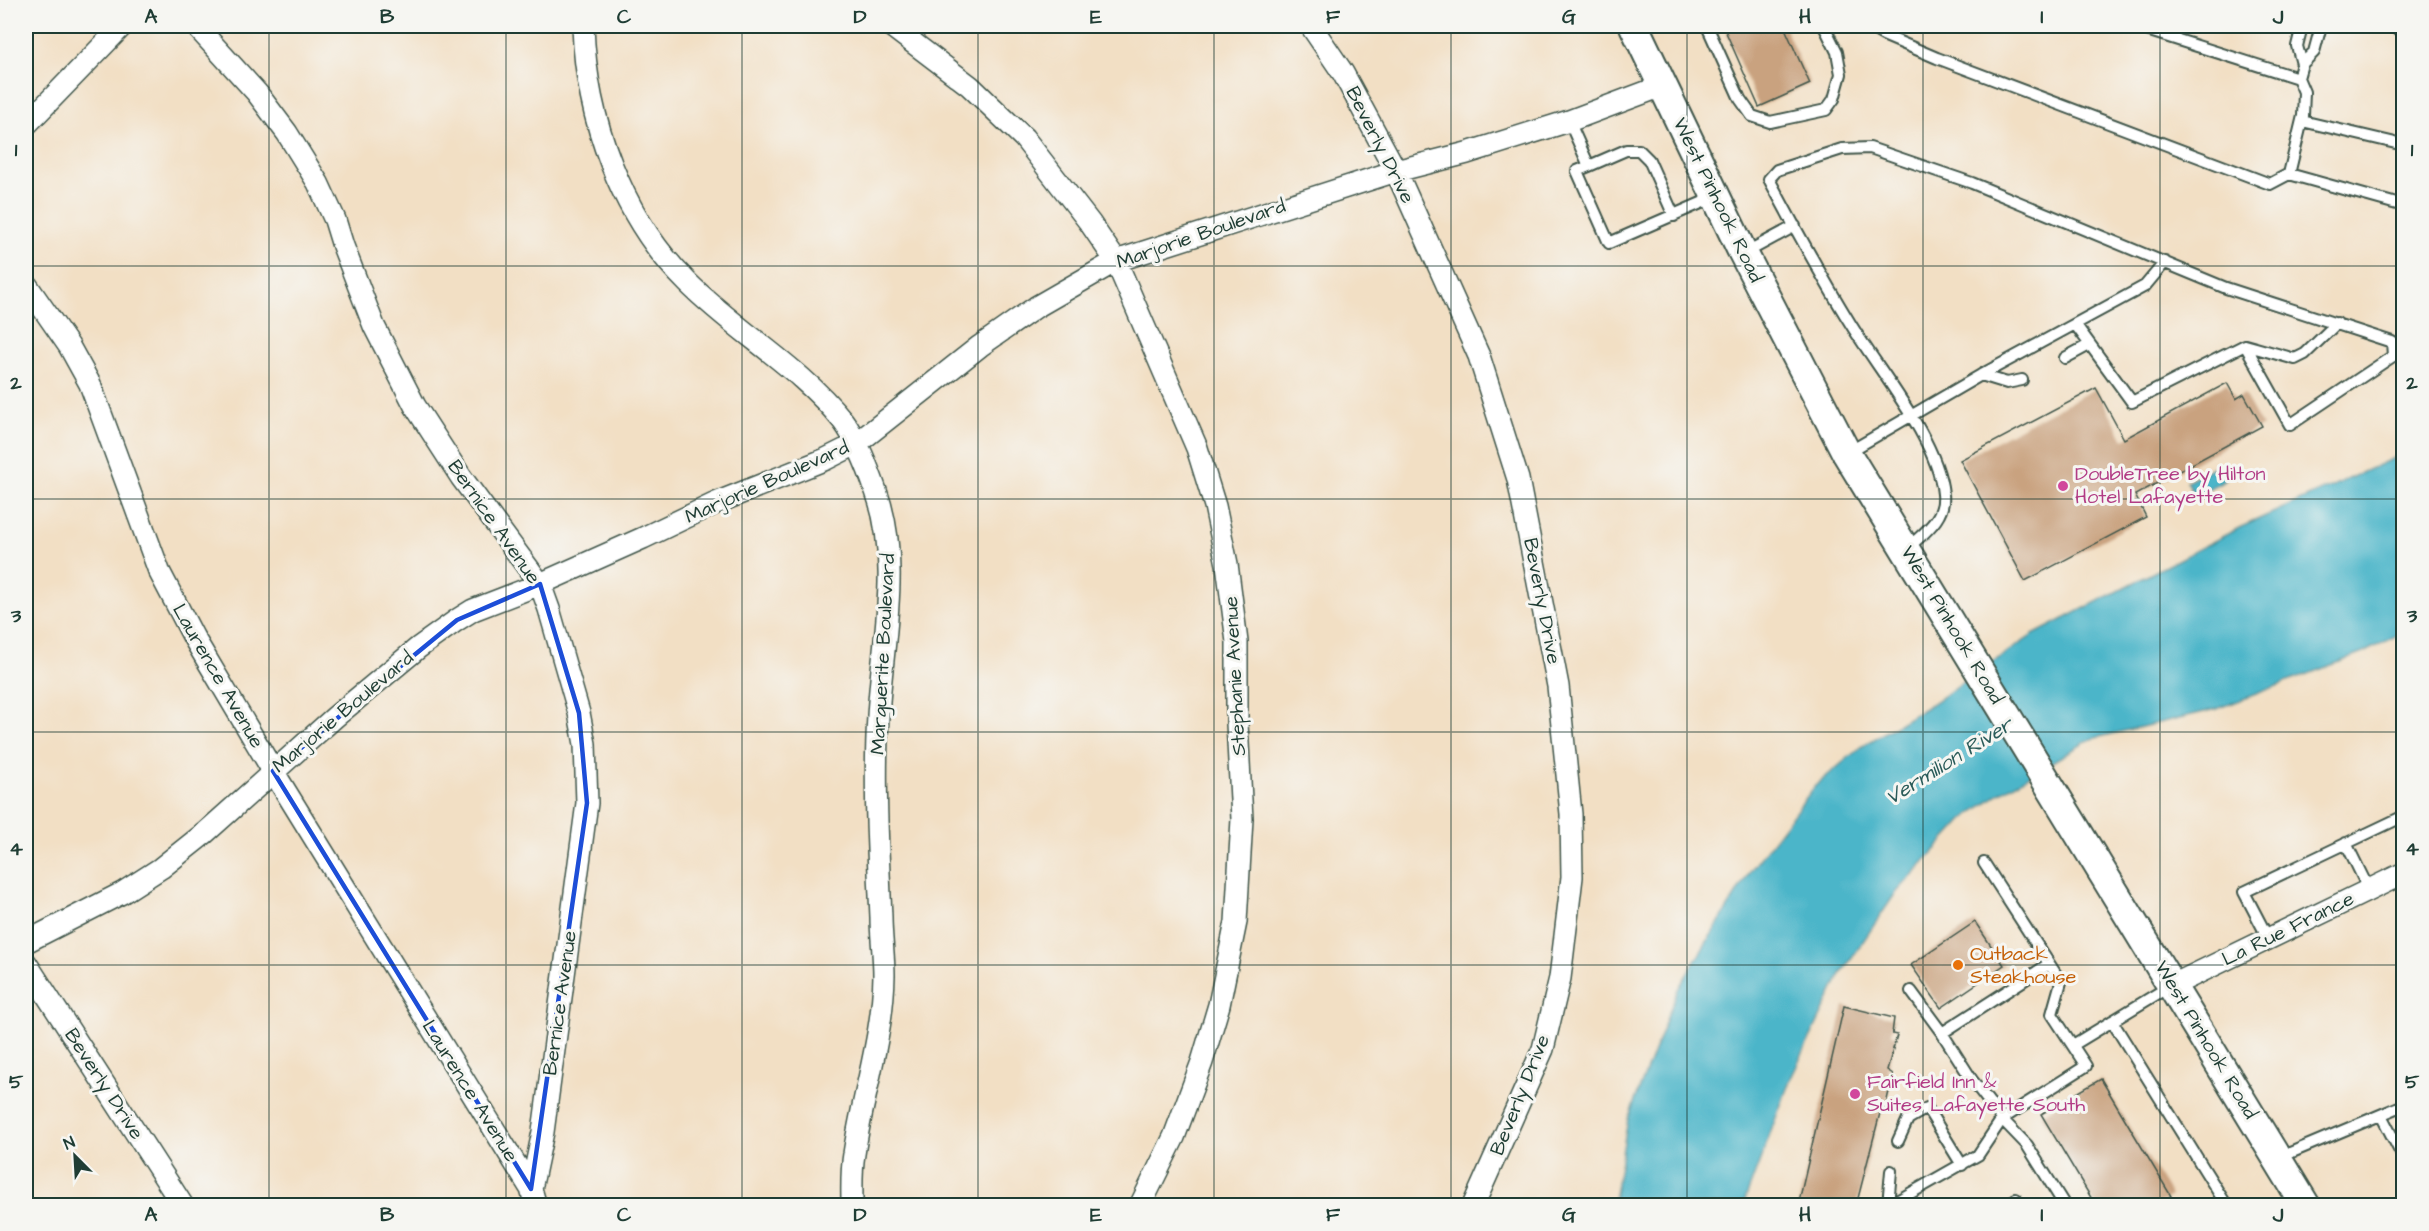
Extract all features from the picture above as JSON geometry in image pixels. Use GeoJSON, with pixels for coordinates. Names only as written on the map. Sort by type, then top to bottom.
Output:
{"type":"FeatureCollection","features":[{"type":"Feature","properties":{"kind":"main road","name":"West Pinhook Road"},"geometry":{"type":"LineString","coordinates":[[1642,35],[1662,86],[1743,254],[1847,454],[2307,1206]]}},
{"type":"Feature","properties":{"kind":"street"},"geometry":{"type":"LineString","coordinates":[[26,125],[122,26]]}},
{"type":"Feature","properties":{"kind":"street","name":"Bernice Avenue"},"geometry":{"type":"LineString","coordinates":[[196,26],[257,93],[287,133],[318,183],[335,220],[374,326],[415,406],[461,477],[540,584],[579,713],[585,744],[587,803],[534,1197]]}},
{"type":"Feature","properties":{"kind":"street","name":"Marguerite Boulevard"},"geometry":{"type":"LineString","coordinates":[[583,26],[588,80],[614,170],[634,212],[651,239],[689,284],[826,403],[843,422],[856,444],[885,519],[890,554],[878,717],[876,786],[884,976],[880,1020],[854,1152],[852,1206]]}},
{"type":"Feature","properties":{"kind":"street","name":"Stephanie Avenue"},"geometry":{"type":"LineString","coordinates":[[891,26],[970,86],[1024,138],[1066,190],[1116,261],[1197,448],[1215,506],[1227,564],[1237,642],[1237,723],[1242,819],[1236,922],[1219,1005],[1202,1062],[1174,1137],[1140,1206]]}},
{"type":"Feature","properties":{"kind":"street","name":"Beverly Drive"},"geometry":{"type":"LineString","coordinates":[[1311,26],[1343,74],[1396,171],[1479,356],[1518,479],[1558,686],[1570,814],[1572,877],[1560,978],[1543,1049],[1473,1206]]}},
{"type":"Feature","properties":{"kind":"street","name":"Marjorie Boulevard"},"geometry":{"type":"LineString","coordinates":[[26,942],[122,893],[161,868],[205,833],[273,771],[417,648],[473,610],[540,584],[716,503],[826,459],[856,444],[980,346],[1036,307],[1116,261],[1396,171],[1467,153],[1569,121],[1662,86]]}},
{"type":"Feature","properties":{"kind":"street","name":"Laurence Avenue"},"geometry":{"type":"LineString","coordinates":[[26,284],[69,346],[90,384],[159,571],[194,638],[534,1197]]}},
{"type":"Feature","properties":{"kind":"street","name":"La Rue France"},"geometry":{"type":"LineString","coordinates":[[2173,985],[2403,873]]}},
{"type":"Feature","properties":{"kind":"street","name":"Beverly Drive"},"geometry":{"type":"LineString","coordinates":[[26,963],[183,1206]]}},
{"type":"Feature","properties":{"kind":"lane"},"geometry":{"type":"LineString","coordinates":[[1721,26],[1709,28],[1740,99],[1752,116],[1770,122],[1826,110],[1834,99],[1841,74],[1837,52],[1824,26]]}},
{"type":"Feature","properties":{"kind":"lane"},"geometry":{"type":"LineString","coordinates":[[1868,26],[1883,35],[1937,58],[2270,184],[2289,174],[2403,206]]}},
{"type":"Feature","properties":{"kind":"lane"},"geometry":{"type":"LineString","coordinates":[[2134,26],[2298,78]]}},
{"type":"Feature","properties":{"kind":"lane"},"geometry":{"type":"LineString","coordinates":[[2289,174],[2302,121],[2304,92],[2298,78],[2302,63],[2297,46],[2302,26]]}},
{"type":"Feature","properties":{"kind":"lane"},"geometry":{"type":"LineString","coordinates":[[2302,63],[2314,52],[2321,26]]}},
{"type":"Feature","properties":{"kind":"lane"},"geometry":{"type":"LineString","coordinates":[[2387,26],[2403,30]]}},
{"type":"Feature","properties":{"kind":"lane"},"geometry":{"type":"LineString","coordinates":[[1569,121],[1589,166]]}},
{"type":"Feature","properties":{"kind":"lane"},"geometry":{"type":"LineString","coordinates":[[2302,121],[2403,146]]}},
{"type":"Feature","properties":{"kind":"lane"},"geometry":{"type":"LineString","coordinates":[[1906,549],[1939,518],[1944,496],[1933,456],[1912,417],[1849,323],[1794,226],[1769,179],[1777,170],[1842,149],[1870,148],[1972,183],[2226,288],[2392,342],[2393,356],[2290,425],[2245,345]]}},
{"type":"Feature","properties":{"kind":"lane"},"geometry":{"type":"LineString","coordinates":[[1674,216],[1649,160],[1639,150],[1626,150],[1577,171],[1609,243],[1674,216],[1716,197]]}},
{"type":"Feature","properties":{"kind":"lane"},"geometry":{"type":"LineString","coordinates":[[1743,254],[1794,226]]}},
{"type":"Feature","properties":{"kind":"lane"},"geometry":{"type":"LineString","coordinates":[[1847,454],[1981,375],[2145,286],[2165,262]]}},
{"type":"Feature","properties":{"kind":"lane"},"geometry":{"type":"LineString","coordinates":[[2075,324],[2132,402],[2245,345],[2295,359],[2305,354],[2337,323]]}},
{"type":"Feature","properties":{"kind":"lane"},"geometry":{"type":"LineString","coordinates":[[2065,358],[2090,345]]}},
{"type":"Feature","properties":{"kind":"lane"},"geometry":{"type":"LineString","coordinates":[[1981,375],[2007,383],[2022,380]]}},
{"type":"Feature","properties":{"kind":"lane"},"geometry":{"type":"LineString","coordinates":[[2268,938],[2244,892],[2403,816]]}},
{"type":"Feature","properties":{"kind":"lane"},"geometry":{"type":"LineString","coordinates":[[2346,843],[2369,890]]}},
{"type":"Feature","properties":{"kind":"lane"},"geometry":{"type":"LineString","coordinates":[[1888,1205],[1978,1155],[2002,1119],[2086,1066],[2052,1014],[2061,982],[1984,863]]}},
{"type":"Feature","properties":{"kind":"lane"},"geometry":{"type":"LineString","coordinates":[[1942,1033],[2049,964]]}},
{"type":"Feature","properties":{"kind":"lane"},"geometry":{"type":"LineString","coordinates":[[2073,1045],[2173,985]]}},
{"type":"Feature","properties":{"kind":"lane"},"geometry":{"type":"LineString","coordinates":[[1911,991],[1942,1033],[1972,1080],[2002,1119],[2027,1145],[2065,1206]]}},
{"type":"Feature","properties":{"kind":"lane"},"geometry":{"type":"LineString","coordinates":[[2112,1021],[2227,1206]]}},
{"type":"Feature","properties":{"kind":"lane"},"geometry":{"type":"LineString","coordinates":[[2278,1158],[2403,1105]]}},
{"type":"Feature","properties":{"kind":"lane"},"geometry":{"type":"LineString","coordinates":[[1898,1142],[1908,1119],[1927,1108],[1962,1165]]}},
{"type":"Feature","properties":{"kind":"lane"},"geometry":{"type":"LineString","coordinates":[[2381,1115],[2403,1159]]}},
{"type":"Feature","properties":{"kind":"lane"},"geometry":{"type":"LineString","coordinates":[[1888,1205],[1891,1171]]}},
{"type":"Feature","properties":{"kind":"lane"},"geometry":{"type":"LineString","coordinates":[[2005,1206],[2016,1200]]}},
{"type":"Feature","properties":{"kind":"highlighted area"},"geometry":{"type":"Polygon","coordinates":[[[540,584],[579,713],[587,803],[531,1189],[273,771],[457,620],[540,584]]]}},
{"type":"Feature","properties":{"kind":"water","name":"Vermilion River"},"geometry":{"type":"Polygon","coordinates":[[[2403,454],[2403,632],[2363,653],[2217,709],[2091,739],[2001,792],[1964,819],[1895,894],[1841,974],[1791,1078],[1743,1205],[1613,1206],[1628,1119],[1678,989],[1751,870],[1815,786],[1861,747],[1931,704],[2033,635],[2239,528],[2403,454]]]}},
{"type":"Feature","properties":{"kind":"water"},"geometry":{"type":"Polygon","coordinates":[[[2213,467],[2225,470],[2225,479],[2196,497],[2187,481],[2213,467]]]}},
{"type":"Feature","properties":{"kind":"building"},"geometry":{"type":"Polygon","coordinates":[[[1736,26],[1784,26],[1810,84],[1759,107],[1725,30],[1736,26]]]}},
{"type":"Feature","properties":{"kind":"building","name":"DoubleTree by Hilton Hotel Lafayette"},"geometry":{"type":"Polygon","coordinates":[[[2227,383],[2236,399],[2244,394],[2262,426],[2135,495],[2146,517],[2025,581],[1960,460],[2096,388],[2124,439],[2227,383]]]}},
{"type":"Feature","properties":{"kind":"building","name":"Outback Steakhouse"},"geometry":{"type":"Polygon","coordinates":[[[1975,922],[2004,965],[1941,1008],[1911,965],[1975,922]]]}},
{"type":"Feature","properties":{"kind":"building","name":"Fairfield Inn & Suites Lafayette South"},"geometry":{"type":"Polygon","coordinates":[[[1844,1006],[1894,1018],[1892,1034],[1897,1035],[1887,1070],[1893,1074],[1884,1113],[1880,1113],[1856,1206],[1798,1206],[1844,1006]]]}},
{"type":"Feature","properties":{"kind":"building"},"geometry":{"type":"Polygon","coordinates":[[[2101,1079],[2171,1196],[2154,1206],[2096,1206],[2041,1114],[2101,1079]]]}},
{"type":"Feature","properties":{"kind":"place","name":"DoubleTree by Hilton Hotel Lafayette"},"geometry":{"type":"Point","coordinates":[2063,486]}},
{"type":"Feature","properties":{"kind":"place","name":"Outback Steakhouse"},"geometry":{"type":"Point","coordinates":[1958,965]}},
{"type":"Feature","properties":{"kind":"place","name":"Fairfield Inn & Suites Lafayette South"},"geometry":{"type":"Point","coordinates":[1855,1094]}}]}
